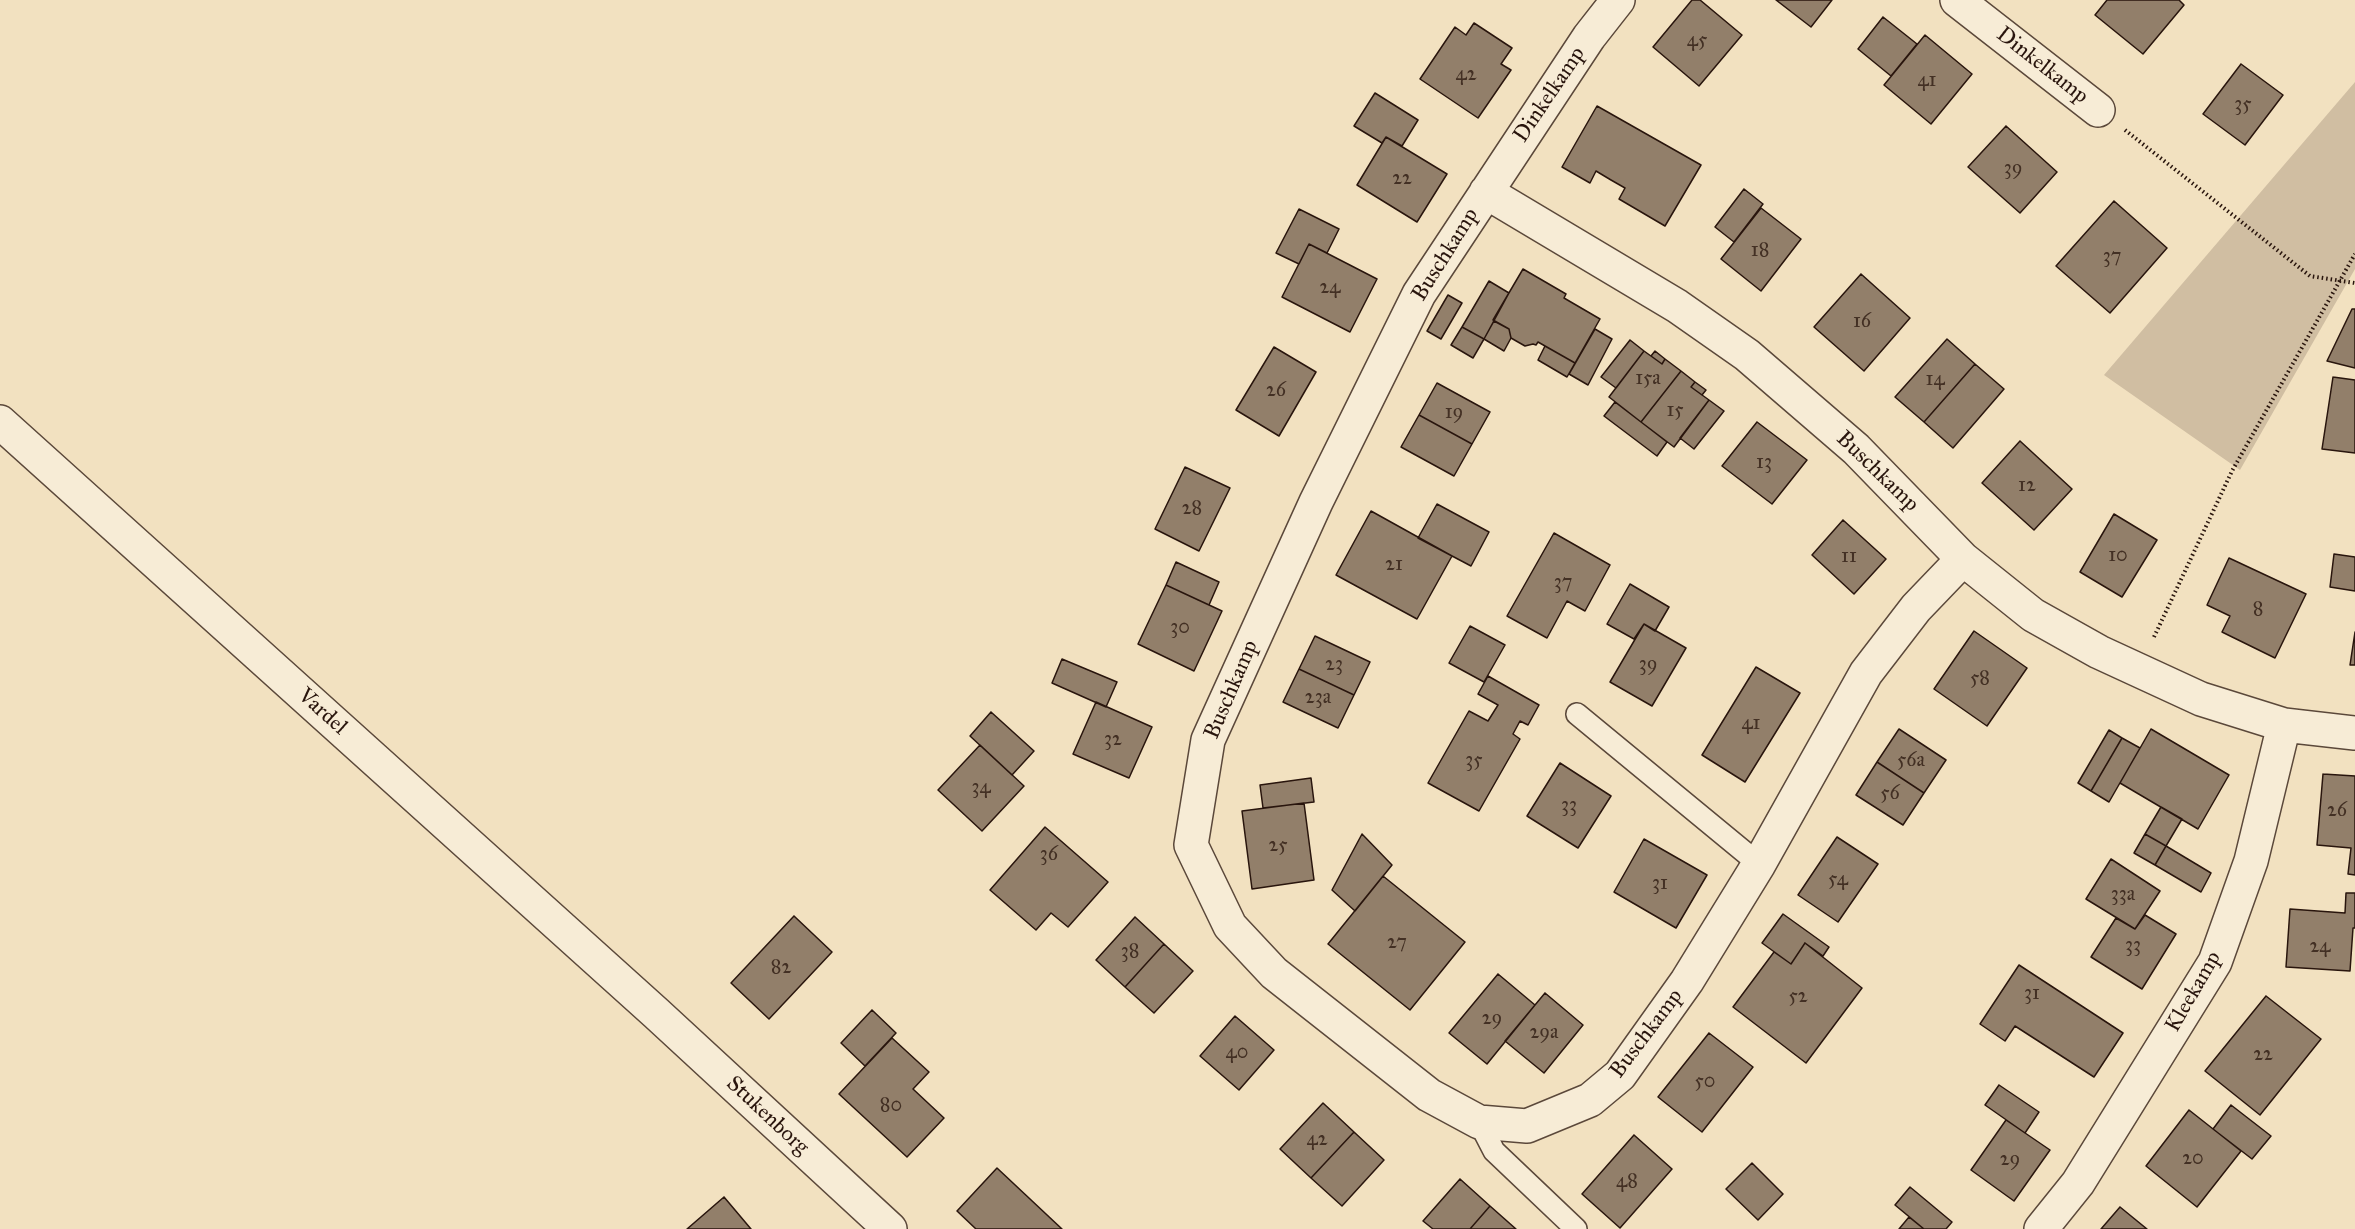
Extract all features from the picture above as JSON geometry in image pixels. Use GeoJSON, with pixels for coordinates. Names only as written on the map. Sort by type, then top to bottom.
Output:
{"type":"FeatureCollection","features":[{"type":"Feature","properties":{"kind":"street","name":"Dinkelkamp"},"geometry":{"type":"LineString","coordinates":[[1486,192],[1589,37],[1618,0]]}},
{"type":"Feature","properties":{"kind":"street","name":"Dinkelkamp"},"geometry":{"type":"LineString","coordinates":[[1957,0],[2098,110]]}},
{"type":"Feature","properties":{"kind":"street","name":"Buschkamp"},"geometry":{"type":"LineString","coordinates":[[1963,559],[1916,608],[1866,674],[1759,864],[1687,981],[1620,1075],[1590,1100],[1527,1126],[1479,1122],[1429,1095],[1274,973],[1230,926],[1191,845],[1208,740],[1316,502],[1419,294],[1486,192],[1677,306],[1747,355],[1856,449],[1963,559],[2033,615],[2099,652],[2201,699],[2284,725],[2355,733]]}},
{"type":"Feature","properties":{"kind":"street","name":"Vardel"},"geometry":{"type":"LineString","coordinates":[[0,422],[644,1003]]}},
{"type":"Feature","properties":{"kind":"street","name":"Kleekamp"},"geometry":{"type":"LineString","coordinates":[[2041,1229],[2078,1183],[2215,962],[2251,861],[2284,725]]}},
{"type":"Feature","properties":{"kind":"street","name":"Stukenborg"},"geometry":{"type":"LineString","coordinates":[[644,1003],[890,1229]]}},
{"type":"Feature","properties":{"kind":"lane"},"geometry":{"type":"LineString","coordinates":[[1577,714],[1759,864]]}},
{"type":"Feature","properties":{"kind":"lane"},"geometry":{"type":"LineString","coordinates":[[1479,1122],[1494,1151],[1576,1229]]}},
{"type":"Feature","properties":{"kind":"path"},"geometry":{"type":"LineString","coordinates":[[2098,110],[2149,147],[2310,276],[2355,283]]}},
{"type":"Feature","properties":{"kind":"path"},"geometry":{"type":"LineString","coordinates":[[2138,670],[2232,471],[2355,254]]}},
{"type":"Feature","properties":{"kind":"shaded area"},"geometry":{"type":"Polygon","coordinates":[[[2355,82],[2355,269],[2240,470],[2104,375],[2355,82]]]}},
{"type":"Feature","properties":{"kind":"building"},"geometry":{"type":"Polygon","coordinates":[[[1692,0],[1700,0],[1742,35],[1699,86],[1653,47],[1692,0]]]}},
{"type":"Feature","properties":{"kind":"building"},"geometry":{"type":"Polygon","coordinates":[[[1776,0],[1832,0],[1811,27],[1776,0]]]}},
{"type":"Feature","properties":{"kind":"building"},"geometry":{"type":"Polygon","coordinates":[[[2107,0],[2179,0],[2184,5],[2143,54],[2095,15],[2107,0]]]}},
{"type":"Feature","properties":{"kind":"building"},"geometry":{"type":"Polygon","coordinates":[[[1883,17],[1917,44],[1891,76],[1858,49],[1883,17]]]}},
{"type":"Feature","properties":{"kind":"building"},"geometry":{"type":"Polygon","coordinates":[[[1474,23],[1512,48],[1501,64],[1511,70],[1478,118],[1420,79],[1455,27],[1466,35],[1474,23]]]}},
{"type":"Feature","properties":{"kind":"building"},"geometry":{"type":"Polygon","coordinates":[[[1925,35],[1972,74],[1931,124],[1884,85],[1925,35]]]}},
{"type":"Feature","properties":{"kind":"building"},"geometry":{"type":"Polygon","coordinates":[[[2241,64],[2283,95],[2245,145],[2203,114],[2241,64]]]}},
{"type":"Feature","properties":{"kind":"building"},"geometry":{"type":"Polygon","coordinates":[[[1375,93],[1418,120],[1402,146],[1386,137],[1382,143],[1354,126],[1375,93]]]}},
{"type":"Feature","properties":{"kind":"building"},"geometry":{"type":"Polygon","coordinates":[[[1597,106],[1701,165],[1665,226],[1619,199],[1625,188],[1596,171],[1590,183],[1562,167],[1597,106]]]}},
{"type":"Feature","properties":{"kind":"building"},"geometry":{"type":"Polygon","coordinates":[[[2006,126],[2057,172],[2020,213],[1968,167],[2006,126]]]}},
{"type":"Feature","properties":{"kind":"building"},"geometry":{"type":"Polygon","coordinates":[[[1386,137],[1447,174],[1417,222],[1357,185],[1386,137]]]}},
{"type":"Feature","properties":{"kind":"building"},"geometry":{"type":"Polygon","coordinates":[[[1744,189],[1763,204],[1734,242],[1715,227],[1744,189]]]}},
{"type":"Feature","properties":{"kind":"building"},"geometry":{"type":"Polygon","coordinates":[[[2114,201],[2167,248],[2110,313],[2056,266],[2114,201]]]}},
{"type":"Feature","properties":{"kind":"building"},"geometry":{"type":"Polygon","coordinates":[[[1761,208],[1801,239],[1761,291],[1721,259],[1761,208]]]}},
{"type":"Feature","properties":{"kind":"building"},"geometry":{"type":"Polygon","coordinates":[[[1299,209],[1339,229],[1327,253],[1309,244],[1299,264],[1276,253],[1299,209]]]}},
{"type":"Feature","properties":{"kind":"building"},"geometry":{"type":"Polygon","coordinates":[[[1309,244],[1377,279],[1350,332],[1282,297],[1309,244]]]}},
{"type":"Feature","properties":{"kind":"building"},"geometry":{"type":"Polygon","coordinates":[[[1523,269],[1566,294],[1564,298],[1600,319],[1575,363],[1538,342],[1536,345],[1525,346],[1511,338],[1509,329],[1493,320],[1523,269]]]}},
{"type":"Feature","properties":{"kind":"building"},"geometry":{"type":"Polygon","coordinates":[[[1861,274],[1910,318],[1864,371],[1814,327],[1861,274]]]}},
{"type":"Feature","properties":{"kind":"building"},"geometry":{"type":"Polygon","coordinates":[[[1489,281],[1509,293],[1484,339],[1462,327],[1489,281]]]}},
{"type":"Feature","properties":{"kind":"building"},"geometry":{"type":"Polygon","coordinates":[[[1448,295],[1462,303],[1441,339],[1427,331],[1448,295]]]}},
{"type":"Feature","properties":{"kind":"building"},"geometry":{"type":"Polygon","coordinates":[[[2352,309],[2355,309],[2355,368],[2327,361],[2352,309]]]}},
{"type":"Feature","properties":{"kind":"building"},"geometry":{"type":"Polygon","coordinates":[[[1494,321],[1509,329],[1511,338],[1504,351],[1484,339],[1494,321]]]}},
{"type":"Feature","properties":{"kind":"building"},"geometry":{"type":"Polygon","coordinates":[[[1462,327],[1484,339],[1473,358],[1451,345],[1462,327]]]}},
{"type":"Feature","properties":{"kind":"building"},"geometry":{"type":"Polygon","coordinates":[[[1595,329],[1612,339],[1588,385],[1569,374],[1595,329]]]}},
{"type":"Feature","properties":{"kind":"building"},"geometry":{"type":"Polygon","coordinates":[[[1947,339],[1975,364],[1924,422],[1895,397],[1947,339]]]}},
{"type":"Feature","properties":{"kind":"building"},"geometry":{"type":"Polygon","coordinates":[[[1630,340],[1644,351],[1616,388],[1601,377],[1630,340]]]}},
{"type":"Feature","properties":{"kind":"building"},"geometry":{"type":"Polygon","coordinates":[[[1545,346],[1575,363],[1567,377],[1538,360],[1545,346]]]}},
{"type":"Feature","properties":{"kind":"building"},"geometry":{"type":"Polygon","coordinates":[[[1274,347],[1316,372],[1279,436],[1236,410],[1274,347]]]}},
{"type":"Feature","properties":{"kind":"building"},"geometry":{"type":"Polygon","coordinates":[[[1644,351],[1662,364],[1665,359],[1681,371],[1641,422],[1609,397],[1644,351]]]}},
{"type":"Feature","properties":{"kind":"building"},"geometry":{"type":"Polygon","coordinates":[[[1655,351],[1665,359],[1662,364],[1651,356],[1655,351]]]}},
{"type":"Feature","properties":{"kind":"building"},"geometry":{"type":"Polygon","coordinates":[[[1975,364],[2004,389],[1953,448],[1924,422],[1975,364]]]}},
{"type":"Feature","properties":{"kind":"building"},"geometry":{"type":"Polygon","coordinates":[[[1681,371],[1695,382],[1691,387],[1709,400],[1674,447],[1641,422],[1681,371]]]}},
{"type":"Feature","properties":{"kind":"building"},"geometry":{"type":"Polygon","coordinates":[[[2333,377],[2355,380],[2355,453],[2322,449],[2333,377]]]}},
{"type":"Feature","properties":{"kind":"building"},"geometry":{"type":"Polygon","coordinates":[[[1695,382],[1706,390],[1702,395],[1691,387],[1695,382]]]}},
{"type":"Feature","properties":{"kind":"building"},"geometry":{"type":"Polygon","coordinates":[[[1437,383],[1490,412],[1472,444],[1419,415],[1437,383]]]}},
{"type":"Feature","properties":{"kind":"building"},"geometry":{"type":"Polygon","coordinates":[[[1709,400],[1724,411],[1694,449],[1680,438],[1709,400]]]}},
{"type":"Feature","properties":{"kind":"building"},"geometry":{"type":"Polygon","coordinates":[[[1615,402],[1667,442],[1657,456],[1604,416],[1615,402]]]}},
{"type":"Feature","properties":{"kind":"building"},"geometry":{"type":"Polygon","coordinates":[[[1419,415],[1472,444],[1454,476],[1401,447],[1419,415]]]}},
{"type":"Feature","properties":{"kind":"building"},"geometry":{"type":"Polygon","coordinates":[[[1757,422],[1807,460],[1772,504],[1722,466],[1757,422]]]}},
{"type":"Feature","properties":{"kind":"building"},"geometry":{"type":"Polygon","coordinates":[[[2020,441],[2072,489],[2034,530],[1982,483],[2020,441]]]}},
{"type":"Feature","properties":{"kind":"building"},"geometry":{"type":"Polygon","coordinates":[[[1185,467],[1230,488],[1199,551],[1155,529],[1185,467]]]}},
{"type":"Feature","properties":{"kind":"building"},"geometry":{"type":"Polygon","coordinates":[[[1437,504],[1489,532],[1471,566],[1418,538],[1437,504]]]}},
{"type":"Feature","properties":{"kind":"building"},"geometry":{"type":"Polygon","coordinates":[[[1371,511],[1452,556],[1417,619],[1336,575],[1371,511]]]}},
{"type":"Feature","properties":{"kind":"building"},"geometry":{"type":"Polygon","coordinates":[[[2114,514],[2157,540],[2122,597],[2080,572],[2114,514]]]}},
{"type":"Feature","properties":{"kind":"building"},"geometry":{"type":"Polygon","coordinates":[[[1843,520],[1886,559],[1854,594],[1812,555],[1843,520]]]}},
{"type":"Feature","properties":{"kind":"building"},"geometry":{"type":"Polygon","coordinates":[[[1554,533],[1610,565],[1585,611],[1567,601],[1547,638],[1507,616],[1554,533]]]}},
{"type":"Feature","properties":{"kind":"building"},"geometry":{"type":"Polygon","coordinates":[[[2334,554],[2355,557],[2355,591],[2330,587],[2334,554]]]}},
{"type":"Feature","properties":{"kind":"building"},"geometry":{"type":"Polygon","coordinates":[[[2229,558],[2306,594],[2275,658],[2222,632],[2230,616],[2207,605],[2229,558]]]}},
{"type":"Feature","properties":{"kind":"building"},"geometry":{"type":"Polygon","coordinates":[[[1176,562],[1219,582],[1209,605],[1166,585],[1176,562]]]}},
{"type":"Feature","properties":{"kind":"building"},"geometry":{"type":"Polygon","coordinates":[[[1630,584],[1669,607],[1655,631],[1644,624],[1634,639],[1607,624],[1630,584]]]}},
{"type":"Feature","properties":{"kind":"building"},"geometry":{"type":"Polygon","coordinates":[[[1166,585],[1222,611],[1194,671],[1138,644],[1166,585]]]}},
{"type":"Feature","properties":{"kind":"building"},"geometry":{"type":"Polygon","coordinates":[[[1644,624],[1686,648],[1652,706],[1610,682],[1644,624]]]}},
{"type":"Feature","properties":{"kind":"building"},"geometry":{"type":"Polygon","coordinates":[[[1470,626],[1505,645],[1484,682],[1449,663],[1470,626]]]}},
{"type":"Feature","properties":{"kind":"building"},"geometry":{"type":"Polygon","coordinates":[[[1974,631],[2027,668],[1987,726],[1934,689],[1974,631]]]}},
{"type":"Feature","properties":{"kind":"building"},"geometry":{"type":"Polygon","coordinates":[[[2355,632],[2355,665],[2350,665],[2355,632]]]}},
{"type":"Feature","properties":{"kind":"building"},"geometry":{"type":"Polygon","coordinates":[[[1315,636],[1370,662],[1354,695],[1299,669],[1315,636]]]}},
{"type":"Feature","properties":{"kind":"building"},"geometry":{"type":"Polygon","coordinates":[[[1062,659],[1117,682],[1106,707],[1052,683],[1062,659]]]}},
{"type":"Feature","properties":{"kind":"building"},"geometry":{"type":"Polygon","coordinates":[[[1756,667],[1800,693],[1745,782],[1702,755],[1756,667]]]}},
{"type":"Feature","properties":{"kind":"building"},"geometry":{"type":"Polygon","coordinates":[[[1299,669],[1354,695],[1338,728],[1283,702],[1299,669]]]}},
{"type":"Feature","properties":{"kind":"building"},"geometry":{"type":"Polygon","coordinates":[[[1488,676],[1539,705],[1528,725],[1520,721],[1513,734],[1520,739],[1479,811],[1428,783],[1469,711],[1488,721],[1498,705],[1478,694],[1488,676]]]}},
{"type":"Feature","properties":{"kind":"building"},"geometry":{"type":"Polygon","coordinates":[[[1096,702],[1152,727],[1129,778],[1073,754],[1096,702]]]}},
{"type":"Feature","properties":{"kind":"building"},"geometry":{"type":"Polygon","coordinates":[[[991,712],[1034,751],[1012,775],[970,736],[991,712]]]}},
{"type":"Feature","properties":{"kind":"building"},"geometry":{"type":"Polygon","coordinates":[[[1899,729],[1946,760],[1924,793],[1877,762],[1899,729]]]}},
{"type":"Feature","properties":{"kind":"building"},"geometry":{"type":"Polygon","coordinates":[[[2151,729],[2229,775],[2198,829],[2120,783],[2151,729]]]}},
{"type":"Feature","properties":{"kind":"building"},"geometry":{"type":"Polygon","coordinates":[[[2109,730],[2122,738],[2091,791],[2078,783],[2109,730]]]}},
{"type":"Feature","properties":{"kind":"building"},"geometry":{"type":"Polygon","coordinates":[[[2122,738],[2140,748],[2109,802],[2091,791],[2122,738]]]}},
{"type":"Feature","properties":{"kind":"building"},"geometry":{"type":"Polygon","coordinates":[[[980,745],[1024,786],[982,831],[938,790],[980,745]]]}},
{"type":"Feature","properties":{"kind":"building"},"geometry":{"type":"Polygon","coordinates":[[[1877,762],[1924,793],[1903,825],[1856,795],[1877,762]]]}},
{"type":"Feature","properties":{"kind":"building"},"geometry":{"type":"Polygon","coordinates":[[[1560,763],[1611,796],[1578,848],[1527,816],[1560,763]]]}},
{"type":"Feature","properties":{"kind":"building"},"geometry":{"type":"Polygon","coordinates":[[[2323,774],[2355,776],[2355,875],[2348,874],[2351,848],[2317,845],[2323,774]]]}},
{"type":"Feature","properties":{"kind":"building"},"geometry":{"type":"Polygon","coordinates":[[[1311,778],[1314,802],[1263,808],[1260,785],[1311,778]]]}},
{"type":"Feature","properties":{"kind":"building"},"geometry":{"type":"Polygon","coordinates":[[[1304,803],[1314,880],[1252,889],[1242,811],[1304,803]]]}},
{"type":"Feature","properties":{"kind":"building"},"geometry":{"type":"Polygon","coordinates":[[[2161,807],[2182,819],[2166,846],[2145,834],[2161,807]]]}},
{"type":"Feature","properties":{"kind":"building"},"geometry":{"type":"Polygon","coordinates":[[[1045,827],[1108,882],[1068,927],[1051,913],[1036,930],[990,890],[1045,827]]]}},
{"type":"Feature","properties":{"kind":"building"},"geometry":{"type":"Polygon","coordinates":[[[1362,834],[1392,865],[1355,911],[1332,890],[1362,834]]]}},
{"type":"Feature","properties":{"kind":"building"},"geometry":{"type":"Polygon","coordinates":[[[2145,834],[2166,846],[2155,865],[2134,853],[2145,834]]]}},
{"type":"Feature","properties":{"kind":"building"},"geometry":{"type":"Polygon","coordinates":[[[1837,837],[1878,864],[1838,922],[1798,895],[1837,837]]]}},
{"type":"Feature","properties":{"kind":"building"},"geometry":{"type":"Polygon","coordinates":[[[1644,839],[1707,875],[1676,928],[1614,892],[1644,839]]]}},
{"type":"Feature","properties":{"kind":"building"},"geometry":{"type":"Polygon","coordinates":[[[2166,846],[2211,873],[2201,892],[2155,865],[2166,846]]]}},
{"type":"Feature","properties":{"kind":"building"},"geometry":{"type":"Polygon","coordinates":[[[2111,859],[2160,891],[2135,929],[2086,899],[2111,859]]]}},
{"type":"Feature","properties":{"kind":"building"},"geometry":{"type":"Polygon","coordinates":[[[1383,876],[1465,942],[1410,1010],[1328,944],[1383,876]]]}},
{"type":"Feature","properties":{"kind":"building"},"geometry":{"type":"Polygon","coordinates":[[[2346,893],[2355,893],[2355,928],[2353,928],[2350,971],[2286,967],[2290,909],[2345,913],[2346,893]]]}},
{"type":"Feature","properties":{"kind":"building"},"geometry":{"type":"Polygon","coordinates":[[[1783,914],[1829,947],[1823,956],[1805,943],[1791,964],[1762,943],[1783,914]]]}},
{"type":"Feature","properties":{"kind":"building"},"geometry":{"type":"Polygon","coordinates":[[[2145,915],[2176,934],[2142,989],[2091,957],[2116,918],[2135,929],[2145,915]]]}},
{"type":"Feature","properties":{"kind":"building"},"geometry":{"type":"Polygon","coordinates":[[[794,916],[832,952],[769,1019],[731,983],[794,916]]]}},
{"type":"Feature","properties":{"kind":"building"},"geometry":{"type":"Polygon","coordinates":[[[1135,917],[1164,944],[1125,987],[1096,960],[1135,917]]]}},
{"type":"Feature","properties":{"kind":"building"},"geometry":{"type":"Polygon","coordinates":[[[1805,943],[1862,988],[1806,1063],[1733,1007],[1774,952],[1791,964],[1805,943]]]}},
{"type":"Feature","properties":{"kind":"building"},"geometry":{"type":"Polygon","coordinates":[[[1164,944],[1193,971],[1154,1013],[1125,987],[1164,944]]]}},
{"type":"Feature","properties":{"kind":"building"},"geometry":{"type":"Polygon","coordinates":[[[2019,965],[2123,1033],[2094,1077],[2015,1026],[2005,1041],[1980,1024],[2019,965]]]}},
{"type":"Feature","properties":{"kind":"building"},"geometry":{"type":"Polygon","coordinates":[[[1498,974],[1535,1005],[1487,1064],[1449,1033],[1498,974]]]}},
{"type":"Feature","properties":{"kind":"building"},"geometry":{"type":"Polygon","coordinates":[[[1545,993],[1583,1025],[1544,1073],[1505,1041],[1545,993]]]}},
{"type":"Feature","properties":{"kind":"building"},"geometry":{"type":"Polygon","coordinates":[[[2266,996],[2321,1039],[2260,1115],[2205,1071],[2266,996]]]}},
{"type":"Feature","properties":{"kind":"building"},"geometry":{"type":"Polygon","coordinates":[[[872,1010],[896,1033],[865,1066],[841,1043],[872,1010]]]}},
{"type":"Feature","properties":{"kind":"building"},"geometry":{"type":"Polygon","coordinates":[[[1235,1016],[1274,1050],[1239,1090],[1200,1056],[1235,1016]]]}},
{"type":"Feature","properties":{"kind":"building"},"geometry":{"type":"Polygon","coordinates":[[[1709,1033],[1753,1067],[1702,1132],[1658,1097],[1709,1033]]]}},
{"type":"Feature","properties":{"kind":"building"},"geometry":{"type":"Polygon","coordinates":[[[892,1038],[929,1072],[913,1089],[944,1118],[907,1157],[839,1094],[892,1038]]]}},
{"type":"Feature","properties":{"kind":"building"},"geometry":{"type":"Polygon","coordinates":[[[1999,1085],[2039,1112],[2025,1133],[1985,1105],[1999,1085]]]}},
{"type":"Feature","properties":{"kind":"building"},"geometry":{"type":"Polygon","coordinates":[[[1323,1103],[1354,1132],[1311,1178],[1280,1149],[1323,1103]]]}},
{"type":"Feature","properties":{"kind":"building"},"geometry":{"type":"Polygon","coordinates":[[[2231,1105],[2271,1136],[2252,1159],[2213,1129],[2231,1105]]]}},
{"type":"Feature","properties":{"kind":"building"},"geometry":{"type":"Polygon","coordinates":[[[2189,1110],[2241,1151],[2197,1207],[2146,1166],[2189,1110]]]}},
{"type":"Feature","properties":{"kind":"building"},"geometry":{"type":"Polygon","coordinates":[[[2006,1120],[2050,1150],[2014,1201],[1971,1170],[2006,1120]]]}},
{"type":"Feature","properties":{"kind":"building"},"geometry":{"type":"Polygon","coordinates":[[[1354,1132],[1384,1160],[1342,1206],[1311,1178],[1354,1132]]]}},
{"type":"Feature","properties":{"kind":"building"},"geometry":{"type":"Polygon","coordinates":[[[1634,1135],[1672,1169],[1620,1228],[1582,1194],[1634,1135]]]}},
{"type":"Feature","properties":{"kind":"building"},"geometry":{"type":"Polygon","coordinates":[[[1752,1163],[1783,1194],[1758,1220],[1726,1189],[1752,1163]]]}},
{"type":"Feature","properties":{"kind":"building"},"geometry":{"type":"Polygon","coordinates":[[[997,1168],[1062,1229],[976,1229],[957,1211],[997,1168]]]}},
{"type":"Feature","properties":{"kind":"building"},"geometry":{"type":"Polygon","coordinates":[[[1460,1179],[1490,1206],[1470,1229],[1433,1229],[1423,1221],[1460,1179]]]}},
{"type":"Feature","properties":{"kind":"building"},"geometry":{"type":"Polygon","coordinates":[[[1910,1187],[1952,1222],[1946,1229],[1924,1229],[1895,1205],[1910,1187]]]}},
{"type":"Feature","properties":{"kind":"building"},"geometry":{"type":"Polygon","coordinates":[[[724,1197],[751,1229],[687,1229],[724,1197]]]}},
{"type":"Feature","properties":{"kind":"building"},"geometry":{"type":"Polygon","coordinates":[[[1490,1206],[1516,1229],[1470,1229],[1490,1206]]]}},
{"type":"Feature","properties":{"kind":"building"},"geometry":{"type":"Polygon","coordinates":[[[2120,1207],[2147,1229],[2101,1229],[2120,1207]]]}},
{"type":"Feature","properties":{"kind":"building"},"geometry":{"type":"Polygon","coordinates":[[[1909,1217],[1924,1229],[1899,1229],[1909,1217]]]}}]}
